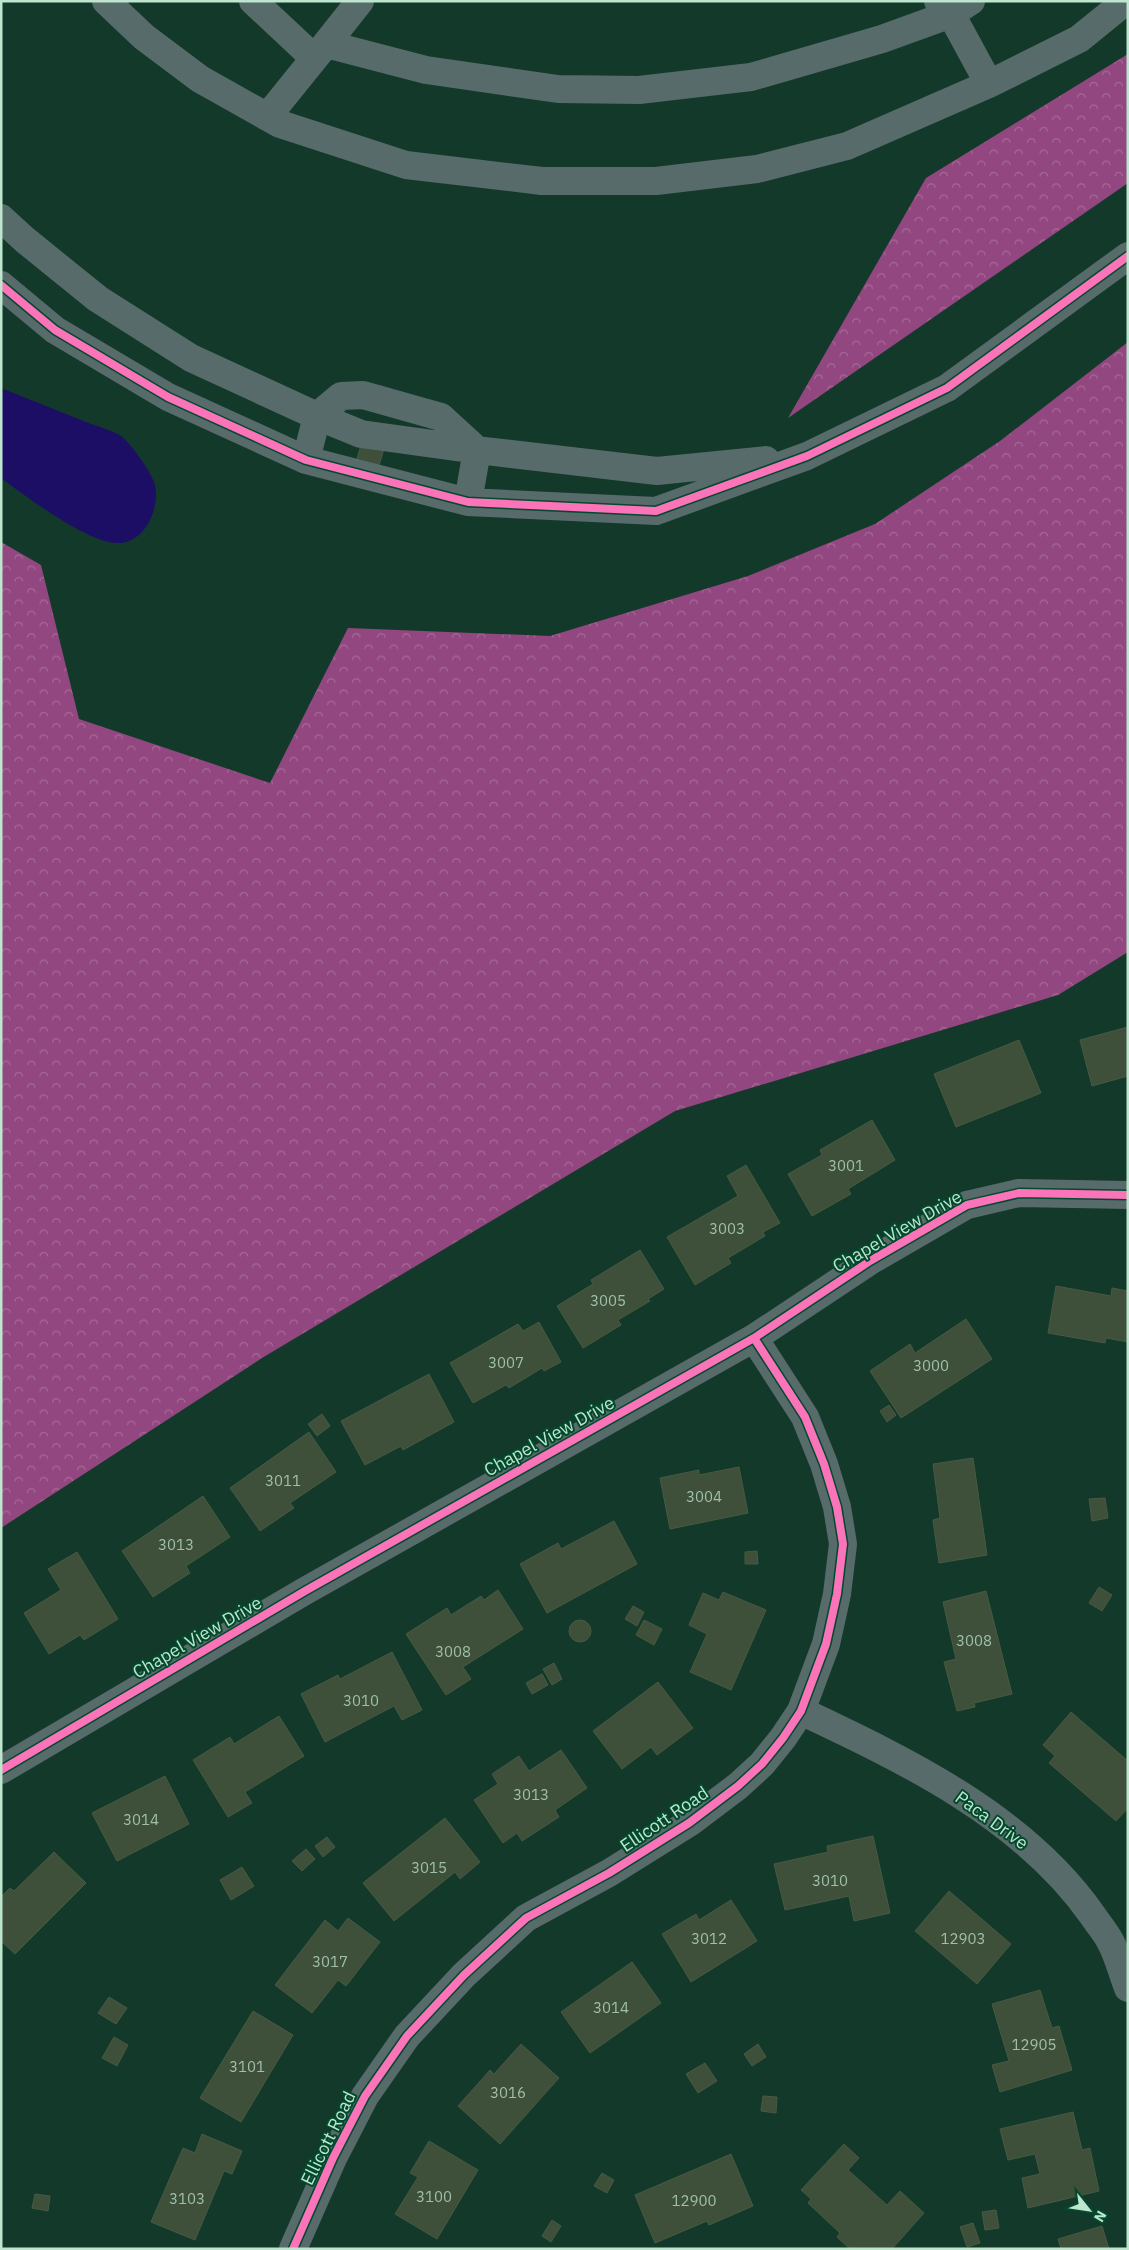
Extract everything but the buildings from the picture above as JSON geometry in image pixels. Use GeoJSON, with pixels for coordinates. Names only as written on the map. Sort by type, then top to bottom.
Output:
{"type":"FeatureCollection","features":[{"type":"Feature","properties":{"kind":"street"},"geometry":{"type":"LineString","coordinates":[[106,1],[144,37],[200,79],[280,124],[406,165],[542,181],[656,180],[757,169],[847,146],[988,84],[1079,39],[1126,1]]}},
{"type":"Feature","properties":{"kind":"street"},"geometry":{"type":"LineString","coordinates":[[252,1],[320,51],[426,70],[558,89],[639,90],[751,77],[882,39],[953,5],[988,84]]}},
{"type":"Feature","properties":{"kind":"street"},"geometry":{"type":"LineString","coordinates":[[267,117],[360,1]]}},
{"type":"Feature","properties":{"kind":"street"},"geometry":{"type":"LineString","coordinates":[[1,218],[25,240],[98,299],[191,358],[317,416],[361,434],[657,471],[807,456]]}},
{"type":"Feature","properties":{"kind":"street"},"geometry":{"type":"LineString","coordinates":[[1,285],[55,330],[168,397],[306,460],[468,502],[656,511],[807,456],[947,388],[1128,256]]}},
{"type":"Feature","properties":{"kind":"street"},"geometry":{"type":"LineString","coordinates":[[306,460],[317,416],[341,396],[364,395],[441,417],[477,450]]}},
{"type":"Feature","properties":{"kind":"street"},"geometry":{"type":"LineString","coordinates":[[468,502],[477,450]]}},
{"type":"Feature","properties":{"kind":"street","name":"Chapel View Drive"},"geometry":{"type":"LineString","coordinates":[[1,1770],[305,1591],[754,1338],[870,1261],[967,1205],[1019,1193],[1128,1195]]}},
{"type":"Feature","properties":{"kind":"street","name":"Ellicott Road"},"geometry":{"type":"LineString","coordinates":[[293,2249],[332,2158],[365,2096],[407,2036],[458,1982],[526,1918],[609,1873],[689,1823],[738,1786],[784,1738],[800,1711],[826,1644],[837,1594],[843,1544],[837,1507],[824,1464],[804,1417],[754,1338]]}},
{"type":"Feature","properties":{"kind":"street","name":"Paca Drive"},"geometry":{"type":"LineString","coordinates":[[800,1711],[881,1749],[935,1780],[971,1802],[1035,1851],[1074,1890],[1111,1942],[1128,1988]]}},
{"type":"Feature","properties":{"kind":"green space"},"geometry":{"type":"Polygon","coordinates":[[[1128,54],[1128,183],[788,418],[926,178],[1128,54]]]}},
{"type":"Feature","properties":{"kind":"green space"},"geometry":{"type":"Polygon","coordinates":[[[1128,342],[1128,952],[1058,995],[675,1111],[262,1358],[1,1528],[1,542],[41,565],[79,719],[270,783],[348,628],[550,636],[748,576],[875,524],[1000,441],[1128,342]]]}},
{"type":"Feature","properties":{"kind":"shaded area"},"geometry":{"type":"Polygon","coordinates":[[[1,388],[113,432],[125,440],[148,471],[154,482],[156,492],[153,512],[143,531],[135,538],[126,542],[104,541],[73,527],[1,478],[1,388]]]}},
{"type":"Feature","properties":{"kind":"cycle path"},"geometry":{"type":"LineString","coordinates":[[1,285],[55,330],[168,397],[306,460],[468,502],[656,511],[807,456],[947,388],[1128,256]]}},
{"type":"Feature","properties":{"kind":"cycle path"},"geometry":{"type":"LineString","coordinates":[[1,1770],[305,1591],[754,1338],[870,1261],[967,1205],[1019,1193],[1128,1195]]}},
{"type":"Feature","properties":{"kind":"cycle path"},"geometry":{"type":"LineString","coordinates":[[293,2249],[333,2158],[365,2096],[407,2036],[464,1975],[526,1918],[609,1873],[689,1823],[738,1786],[762,1764],[783,1738],[801,1711],[826,1644],[837,1594],[843,1544],[837,1507],[824,1464],[805,1417],[754,1338]]}}]}
